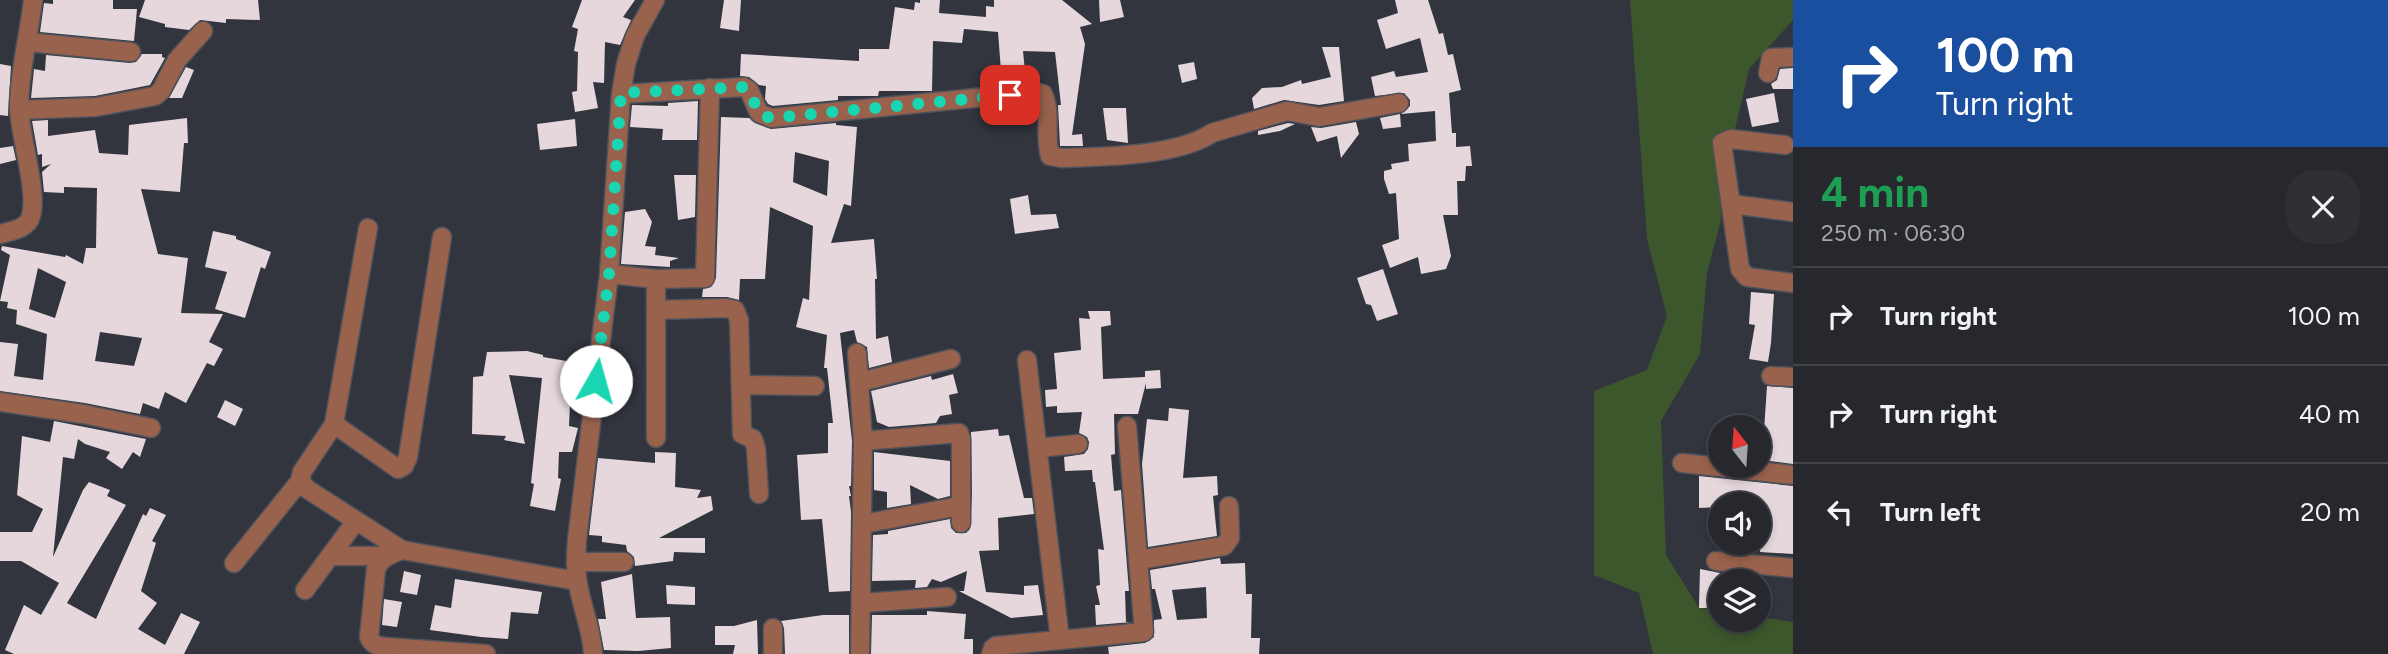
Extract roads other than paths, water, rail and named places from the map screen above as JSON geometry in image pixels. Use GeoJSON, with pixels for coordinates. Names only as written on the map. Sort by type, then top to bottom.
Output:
{"type":"FeatureCollection","features":[{"type":"Feature","properties":{"kind":"street"},"geometry":{"type":"LineString","coordinates":[[0,234],[25,226],[31,218],[30,184],[19,110],[20,83],[33,0]]}},
{"type":"Feature","properties":{"kind":"street"},"geometry":{"type":"LineString","coordinates":[[593,654],[577,582],[576,562],[609,274],[621,93],[635,36],[655,0]]}},
{"type":"Feature","properties":{"kind":"street"},"geometry":{"type":"LineString","coordinates":[[19,110],[96,107],[155,96],[161,91],[177,60],[203,31]]}},
{"type":"Feature","properties":{"kind":"street"},"geometry":{"type":"LineString","coordinates":[[27,42],[131,52]]}},
{"type":"Feature","properties":{"kind":"street"},"geometry":{"type":"LineString","coordinates":[[1768,73],[1771,58],[1793,57]]}},
{"type":"Feature","properties":{"kind":"street"},"geometry":{"type":"LineString","coordinates":[[621,93],[744,87],[749,90],[759,114],[771,118],[1036,92],[1043,94],[1048,104],[1046,145],[1050,156],[1062,158],[1176,148],[1190,145],[1222,130],[1286,111],[1319,117],[1399,103]]}},
{"type":"Feature","properties":{"kind":"street"},"geometry":{"type":"LineString","coordinates":[[609,274],[656,279],[705,278],[710,88]]}},
{"type":"Feature","properties":{"kind":"street"},"geometry":{"type":"LineString","coordinates":[[1785,145],[1731,139],[1722,143],[1742,273],[1747,277],[1793,283]]}},
{"type":"Feature","properties":{"kind":"street"},"geometry":{"type":"LineString","coordinates":[[1731,204],[1793,212]]}},
{"type":"Feature","properties":{"kind":"street"},"geometry":{"type":"LineString","coordinates":[[234,564],[300,481],[302,472],[334,424],[368,228]]}},
{"type":"Feature","properties":{"kind":"street"},"geometry":{"type":"LineString","coordinates":[[334,424],[398,469],[404,466],[408,457],[442,237]]}},
{"type":"Feature","properties":{"kind":"street"},"geometry":{"type":"LineString","coordinates":[[656,279],[656,438]]}},
{"type":"Feature","properties":{"kind":"street"},"geometry":{"type":"LineString","coordinates":[[656,310],[735,310],[739,320],[742,434],[753,439],[759,494]]}},
{"type":"Feature","properties":{"kind":"street"},"geometry":{"type":"LineString","coordinates":[[857,353],[863,441],[860,654]]}},
{"type":"Feature","properties":{"kind":"street"},"geometry":{"type":"LineString","coordinates":[[860,382],[951,359]]}},
{"type":"Feature","properties":{"kind":"street"},"geometry":{"type":"LineString","coordinates":[[1027,360],[1060,640]]}},
{"type":"Feature","properties":{"kind":"street"},"geometry":{"type":"LineString","coordinates":[[1771,376],[1793,377]]}},
{"type":"Feature","properties":{"kind":"street"},"geometry":{"type":"LineString","coordinates":[[741,385],[816,386]]}},
{"type":"Feature","properties":{"kind":"street"},"geometry":{"type":"LineString","coordinates":[[0,402],[83,414],[151,428]]}},
{"type":"Feature","properties":{"kind":"street"},"geometry":{"type":"LineString","coordinates":[[991,654],[996,646],[1060,640],[1144,640],[1127,426]]}},
{"type":"Feature","properties":{"kind":"street"},"geometry":{"type":"LineString","coordinates":[[863,441],[959,433],[961,439],[960,514],[863,524]]}},
{"type":"Feature","properties":{"kind":"street"},"geometry":{"type":"LineString","coordinates":[[1038,448],[1078,444]]}},
{"type":"Feature","properties":{"kind":"street"},"geometry":{"type":"LineString","coordinates":[[1682,463],[1793,475]]}},
{"type":"Feature","properties":{"kind":"street"},"geometry":{"type":"LineString","coordinates":[[300,481],[307,489],[356,521],[394,553]]}},
{"type":"Feature","properties":{"kind":"street"},"geometry":{"type":"LineString","coordinates":[[1138,560],[1224,546],[1230,538],[1229,506]]}},
{"type":"Feature","properties":{"kind":"street"},"geometry":{"type":"LineString","coordinates":[[304,590],[356,521]]}},
{"type":"Feature","properties":{"kind":"street"},"geometry":{"type":"LineString","coordinates":[[330,556],[394,553],[577,582]]}},
{"type":"Feature","properties":{"kind":"street"},"geometry":{"type":"LineString","coordinates":[[394,553],[379,562],[376,569],[369,637],[376,646],[386,651],[486,654]]}},
{"type":"Feature","properties":{"kind":"street"},"geometry":{"type":"LineString","coordinates":[[1716,561],[1793,568]]}},
{"type":"Feature","properties":{"kind":"street"},"geometry":{"type":"LineString","coordinates":[[576,562],[624,562]]}},
{"type":"Feature","properties":{"kind":"street"},"geometry":{"type":"LineString","coordinates":[[862,603],[947,597]]}},
{"type":"Feature","properties":{"kind":"street"},"geometry":{"type":"LineString","coordinates":[[773,628],[774,654]]}}]}
